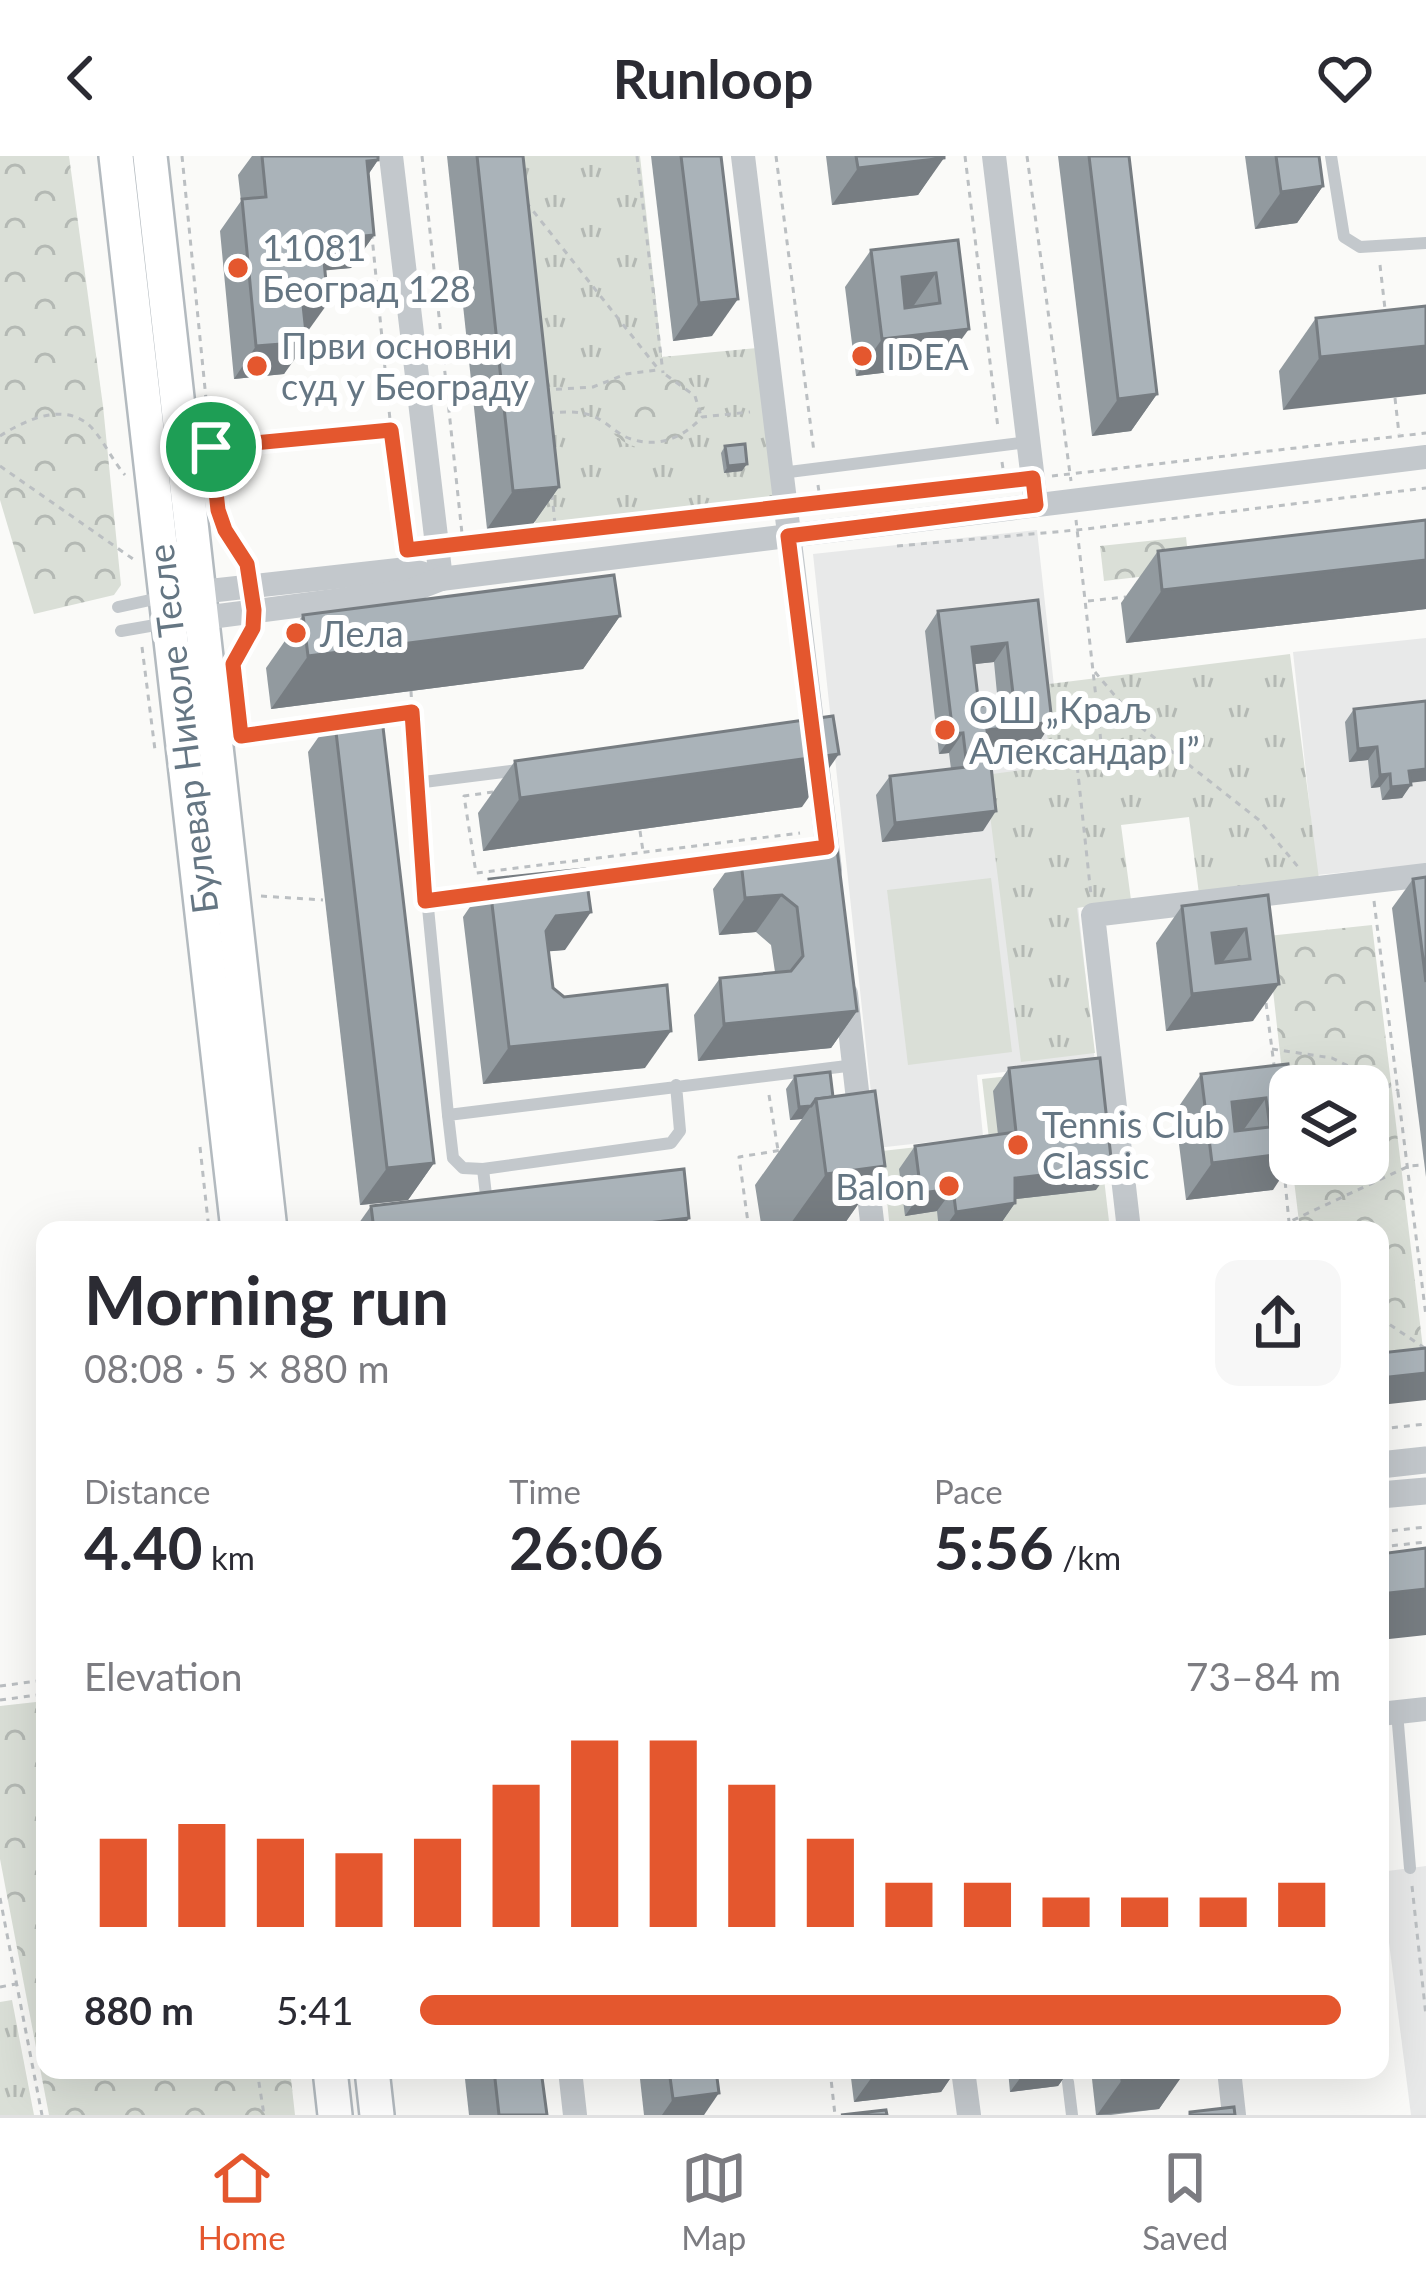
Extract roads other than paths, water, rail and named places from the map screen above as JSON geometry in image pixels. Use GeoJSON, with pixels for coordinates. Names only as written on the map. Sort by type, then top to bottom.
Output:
{"type":"FeatureCollection","features":[{"type":"Feature","properties":{"kind":"main road","name":"Булевар Николе Тесле"},"geometry":{"type":"LineString","coordinates":[[116,156],[237,1221]]}},
{"type":"Feature","properties":{"kind":"main road","name":"Булевар Николе Тесле"},"geometry":{"type":"LineString","coordinates":[[150,156],[269,1221]]}},
{"type":"Feature","properties":{"kind":"main road"},"geometry":{"type":"LineString","coordinates":[[331,2079],[335,2115]]}},
{"type":"Feature","properties":{"kind":"main road"},"geometry":{"type":"LineString","coordinates":[[373,2079],[377,2115]]}},
{"type":"Feature","properties":{"kind":"street"},"geometry":{"type":"LineString","coordinates":[[391,156],[441,579]]}},
{"type":"Feature","properties":{"kind":"street"},"geometry":{"type":"LineString","coordinates":[[742,156],[807,732],[821,842],[833,890]]}},
{"type":"Feature","properties":{"kind":"street"},"geometry":{"type":"LineString","coordinates":[[994,156],[1036,505]]}},
{"type":"Feature","properties":{"kind":"street"},"geometry":{"type":"LineString","coordinates":[[167,610],[252,597],[420,589],[441,579],[1426,457]]}},
{"type":"Feature","properties":{"kind":"street"},"geometry":{"type":"LineString","coordinates":[[1128,1221],[1093,915],[1426,875]]}},
{"type":"Feature","properties":{"kind":"street"},"geometry":{"type":"LineString","coordinates":[[844,977],[872,1221]]}},
{"type":"Feature","properties":{"kind":"street"},"geometry":{"type":"LineString","coordinates":[[1389,1464],[1426,1460]]}},
{"type":"Feature","properties":{"kind":"street"},"geometry":{"type":"LineString","coordinates":[[1389,1495],[1426,1491]]}},
{"type":"Feature","properties":{"kind":"street"},"geometry":{"type":"LineString","coordinates":[[1389,1713],[1426,1709]]}},
{"type":"Feature","properties":{"kind":"street"},"geometry":{"type":"LineString","coordinates":[[571,2079],[575,2115]]}},
{"type":"Feature","properties":{"kind":"street"},"geometry":{"type":"LineString","coordinates":[[965,2079],[969,2115]]}},
{"type":"Feature","properties":{"kind":"street"},"geometry":{"type":"LineString","coordinates":[[1230,2079],[1234,2115]]}},
{"type":"Feature","properties":{"kind":"lane"},"geometry":{"type":"LineString","coordinates":[[1331,156],[1339,224],[1351,243],[1378,248],[1426,242]]}},
{"type":"Feature","properties":{"kind":"lane"},"geometry":{"type":"LineString","coordinates":[[781,473],[1028,442]]}},
{"type":"Feature","properties":{"kind":"lane"},"geometry":{"type":"LineString","coordinates":[[118,608],[167,610]]}},
{"type":"Feature","properties":{"kind":"lane"},"geometry":{"type":"LineString","coordinates":[[122,631],[167,610]]}},
{"type":"Feature","properties":{"kind":"lane"},"geometry":{"type":"LineString","coordinates":[[527,769],[416,783],[453,1158],[458,1166],[483,1168],[671,1143],[680,1131],[676,1085]]}},
{"type":"Feature","properties":{"kind":"lane"},"geometry":{"type":"LineString","coordinates":[[564,882],[772,854]]}},
{"type":"Feature","properties":{"kind":"lane"},"geometry":{"type":"LineString","coordinates":[[425,901],[518,888]]}},
{"type":"Feature","properties":{"kind":"lane"},"geometry":{"type":"LineString","coordinates":[[448,1115],[855,1065]]}},
{"type":"Feature","properties":{"kind":"lane"},"geometry":{"type":"LineString","coordinates":[[483,1168],[489,1221]]}},
{"type":"Feature","properties":{"kind":"lane"},"geometry":{"type":"LineString","coordinates":[[1389,1713],[1410,1868]]}},
{"type":"Feature","properties":{"kind":"lane"},"geometry":{"type":"LineString","coordinates":[[1068,2082],[1072,2115]]}},
{"type":"Feature","properties":{"kind":"place","name":"11081 Београд 128"},"geometry":{"type":"Point","coordinates":[238,268]}},
{"type":"Feature","properties":{"kind":"place","name":"IDEA"},"geometry":{"type":"Point","coordinates":[862,356]}},
{"type":"Feature","properties":{"kind":"place","name":"Први основни суд у Београду"},"geometry":{"type":"Point","coordinates":[257,366]}},
{"type":"Feature","properties":{"kind":"place","name":"Лела"},"geometry":{"type":"Point","coordinates":[296,633]}},
{"type":"Feature","properties":{"kind":"place","name":"ОШ „Краљ Александар I”"},"geometry":{"type":"Point","coordinates":[945,730]}},
{"type":"Feature","properties":{"kind":"place","name":"Tennis Club Classic"},"geometry":{"type":"Point","coordinates":[1018,1145]}},
{"type":"Feature","properties":{"kind":"place","name":"Balon"},"geometry":{"type":"Point","coordinates":[949,1186]}}]}
